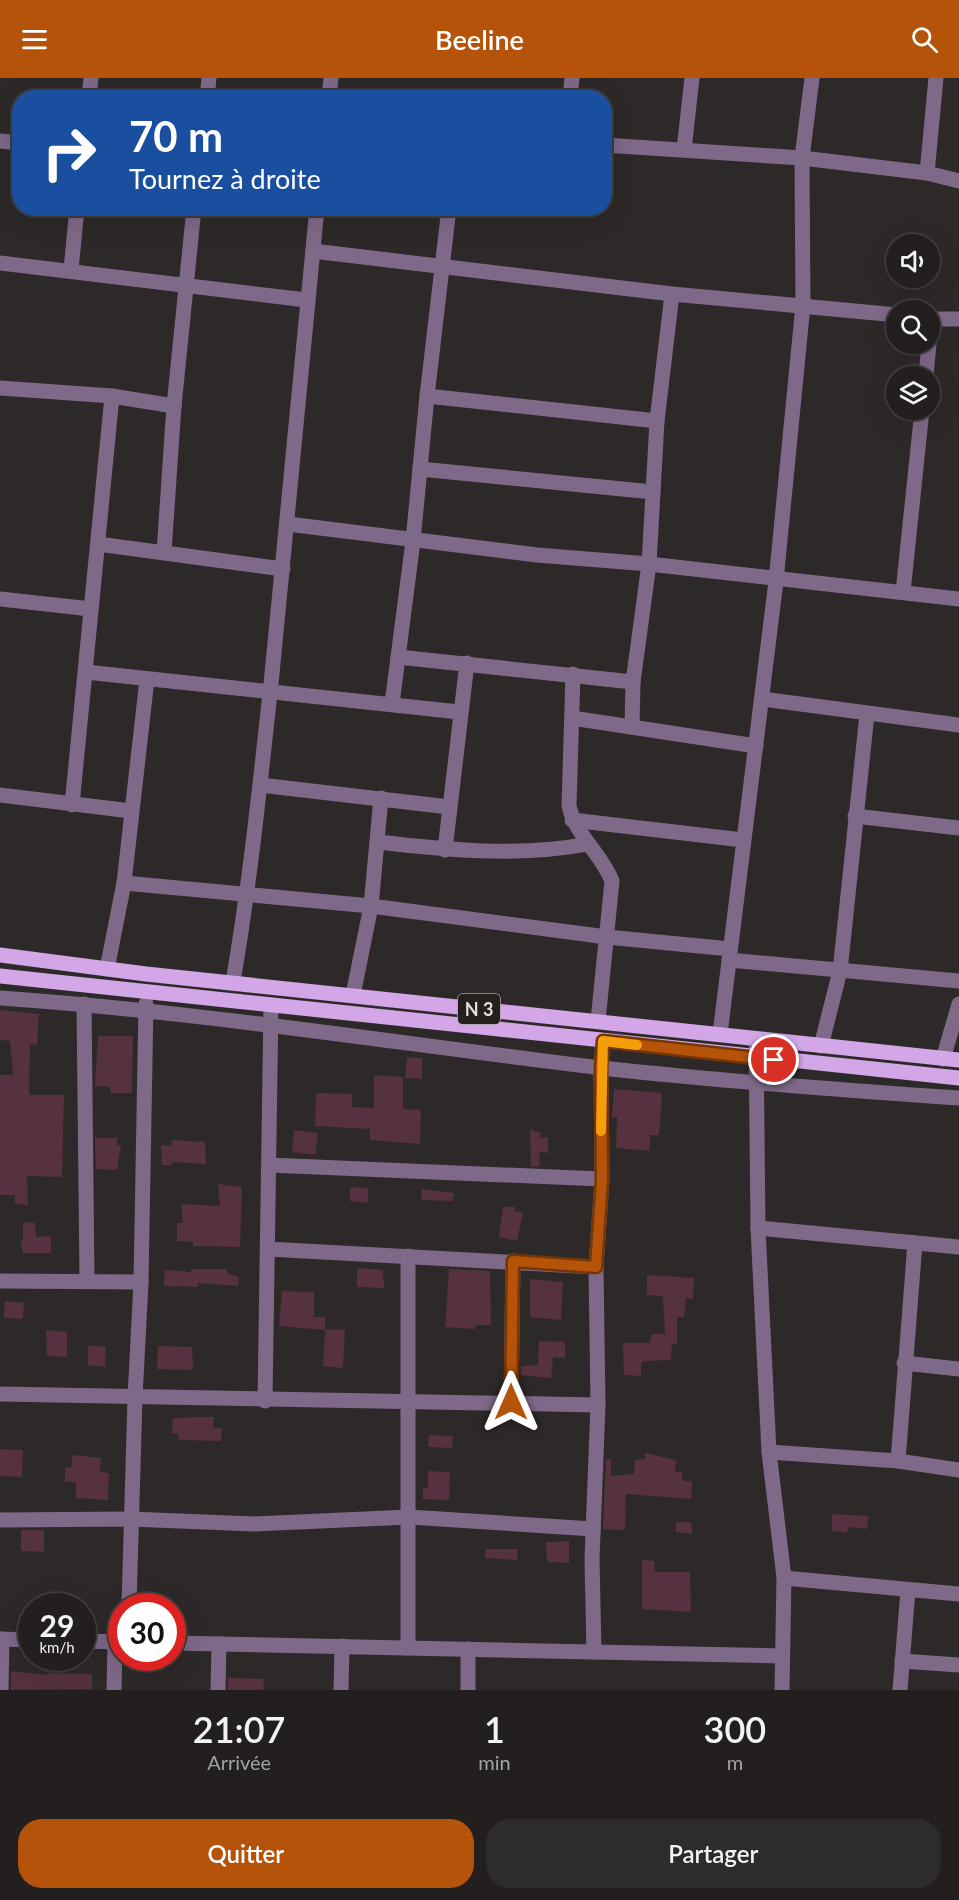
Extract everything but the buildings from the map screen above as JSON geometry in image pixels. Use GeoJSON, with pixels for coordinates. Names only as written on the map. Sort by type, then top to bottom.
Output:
{"type":"FeatureCollection","features":[{"type":"Feature","properties":{"kind":"main road","name":"N 3"},"geometry":{"type":"LineString","coordinates":[[0,955],[107,969],[959,1060]]}},
{"type":"Feature","properties":{"kind":"main road","name":"N 3"},"geometry":{"type":"LineString","coordinates":[[0,976],[959,1078]]}},
{"type":"Feature","properties":{"kind":"street"},"geometry":{"type":"LineString","coordinates":[[684,150],[692,78]]}},
{"type":"Feature","properties":{"kind":"street"},"geometry":{"type":"LineString","coordinates":[[720,1034],[776,581],[803,305],[802,158],[812,78]]}},
{"type":"Feature","properties":{"kind":"street"},"geometry":{"type":"LineString","coordinates":[[927,173],[936,78]]}},
{"type":"Feature","properties":{"kind":"street"},"geometry":{"type":"LineString","coordinates":[[612,146],[802,158],[927,173],[959,181]]}},
{"type":"Feature","properties":{"kind":"street"},"geometry":{"type":"LineString","coordinates":[[71,270],[76,216]]}},
{"type":"Feature","properties":{"kind":"street"},"geometry":{"type":"LineString","coordinates":[[164,552],[184,285],[193,216]]}},
{"type":"Feature","properties":{"kind":"street"},"geometry":{"type":"LineString","coordinates":[[233,982],[248,896],[288,524],[306,300],[316,216]]}},
{"type":"Feature","properties":{"kind":"street"},"geometry":{"type":"LineString","coordinates":[[392,704],[413,541],[448,216]]}},
{"type":"Feature","properties":{"kind":"street"},"geometry":{"type":"LineString","coordinates":[[313,250],[441,268],[672,294],[886,314]]}},
{"type":"Feature","properties":{"kind":"street"},"geometry":{"type":"LineString","coordinates":[[0,263],[306,300]]}},
{"type":"Feature","properties":{"kind":"street"},"geometry":{"type":"LineString","coordinates":[[632,726],[633,682],[649,564],[657,421],[672,294]]}},
{"type":"Feature","properties":{"kind":"street"},"geometry":{"type":"LineString","coordinates":[[940,319],[959,320]]}},
{"type":"Feature","properties":{"kind":"street"},"geometry":{"type":"LineString","coordinates":[[0,388],[112,396],[174,406]]}},
{"type":"Feature","properties":{"kind":"street"},"geometry":{"type":"LineString","coordinates":[[72,805],[112,396]]}},
{"type":"Feature","properties":{"kind":"street"},"geometry":{"type":"LineString","coordinates":[[427,396],[657,421]]}},
{"type":"Feature","properties":{"kind":"street"},"geometry":{"type":"LineString","coordinates":[[903,592],[921,420]]}},
{"type":"Feature","properties":{"kind":"street"},"geometry":{"type":"LineString","coordinates":[[420,469],[652,492]]}},
{"type":"Feature","properties":{"kind":"street"},"geometry":{"type":"LineString","coordinates":[[288,524],[413,541],[649,564],[776,581],[959,599]]}},
{"type":"Feature","properties":{"kind":"street"},"geometry":{"type":"LineString","coordinates":[[98,544],[283,569]]}},
{"type":"Feature","properties":{"kind":"street"},"geometry":{"type":"LineString","coordinates":[[0,599],[91,609]]}},
{"type":"Feature","properties":{"kind":"street"},"geometry":{"type":"LineString","coordinates":[[398,657],[633,682]]}},
{"type":"Feature","properties":{"kind":"street"},"geometry":{"type":"LineString","coordinates":[[445,850],[459,712],[467,663]]}},
{"type":"Feature","properties":{"kind":"street"},"geometry":{"type":"LineString","coordinates":[[86,672],[459,712]]}},
{"type":"Feature","properties":{"kind":"street"},"geometry":{"type":"LineString","coordinates":[[573,674],[569,806],[572,820],[588,844],[605,863],[612,881],[598,1021]]}},
{"type":"Feature","properties":{"kind":"street"},"geometry":{"type":"LineString","coordinates":[[107,969],[123,883],[147,679]]}},
{"type":"Feature","properties":{"kind":"street"},"geometry":{"type":"LineString","coordinates":[[762,699],[959,725]]}},
{"type":"Feature","properties":{"kind":"street"},"geometry":{"type":"LineString","coordinates":[[821,1046],[840,971],[867,714]]}},
{"type":"Feature","properties":{"kind":"street"},"geometry":{"type":"LineString","coordinates":[[572,718],[756,746]]}},
{"type":"Feature","properties":{"kind":"street"},"geometry":{"type":"LineString","coordinates":[[260,785],[449,807]]}},
{"type":"Feature","properties":{"kind":"street"},"geometry":{"type":"LineString","coordinates":[[0,795],[131,811]]}},
{"type":"Feature","properties":{"kind":"street"},"geometry":{"type":"LineString","coordinates":[[353,995],[371,906],[381,798]]}},
{"type":"Feature","properties":{"kind":"street"},"geometry":{"type":"LineString","coordinates":[[855,816],[959,828]]}},
{"type":"Feature","properties":{"kind":"street"},"geometry":{"type":"LineString","coordinates":[[572,820],[743,840]]}},
{"type":"Feature","properties":{"kind":"street"},"geometry":{"type":"LineString","coordinates":[[378,842],[445,850],[558,850],[588,844]]}},
{"type":"Feature","properties":{"kind":"street"},"geometry":{"type":"LineString","coordinates":[[123,883],[371,906],[840,971],[959,981]]}},
{"type":"Feature","properties":{"kind":"street"},"geometry":{"type":"LineString","coordinates":[[129,1593],[130,1519],[141,1282],[146,991]]}},
{"type":"Feature","properties":{"kind":"street"},"geometry":{"type":"LineString","coordinates":[[0,998],[84,1004],[270,1025],[755,1084],[959,1098]]}},
{"type":"Feature","properties":{"kind":"street"},"geometry":{"type":"LineString","coordinates":[[84,1004],[87,1280]]}},
{"type":"Feature","properties":{"kind":"street"},"geometry":{"type":"LineString","coordinates":[[943,1059],[959,1004]]}},
{"type":"Feature","properties":{"kind":"street"},"geometry":{"type":"LineString","coordinates":[[265,1401],[272,1005]]}},
{"type":"Feature","properties":{"kind":"street"},"geometry":{"type":"LineString","coordinates":[[756,1039],[758,1228],[769,1452],[784,1578],[782,1690]]}},
{"type":"Feature","properties":{"kind":"street"},"geometry":{"type":"LineString","coordinates":[[594,1652],[593,1528],[598,1405],[596,1267],[602,1179],[601,1067],[603,1041]]}},
{"type":"Feature","properties":{"kind":"street"},"geometry":{"type":"LineString","coordinates":[[269,1165],[602,1179]]}},
{"type":"Feature","properties":{"kind":"street"},"geometry":{"type":"LineString","coordinates":[[758,1228],[959,1246]]}},
{"type":"Feature","properties":{"kind":"street"},"geometry":{"type":"LineString","coordinates":[[898,1461],[915,1243]]}},
{"type":"Feature","properties":{"kind":"street"},"geometry":{"type":"LineString","coordinates":[[268,1249],[596,1267]]}},
{"type":"Feature","properties":{"kind":"street"},"geometry":{"type":"LineString","coordinates":[[408,1256],[408,1648]]}},
{"type":"Feature","properties":{"kind":"street"},"geometry":{"type":"LineString","coordinates":[[511,1402],[513,1261]]}},
{"type":"Feature","properties":{"kind":"street"},"geometry":{"type":"LineString","coordinates":[[0,1281],[141,1282]]}},
{"type":"Feature","properties":{"kind":"street"},"geometry":{"type":"LineString","coordinates":[[904,1363],[959,1369]]}},
{"type":"Feature","properties":{"kind":"street"},"geometry":{"type":"LineString","coordinates":[[0,1394],[265,1401],[511,1402],[598,1405]]}},
{"type":"Feature","properties":{"kind":"street"},"geometry":{"type":"LineString","coordinates":[[769,1452],[898,1461],[959,1470]]}},
{"type":"Feature","properties":{"kind":"street"},"geometry":{"type":"LineString","coordinates":[[0,1520],[130,1519],[254,1524],[409,1517],[593,1528]]}},
{"type":"Feature","properties":{"kind":"street"},"geometry":{"type":"LineString","coordinates":[[784,1578],[959,1594]]}},
{"type":"Feature","properties":{"kind":"street"},"geometry":{"type":"LineString","coordinates":[[900,1690],[908,1590]]}},
{"type":"Feature","properties":{"kind":"street"},"geometry":{"type":"LineString","coordinates":[[1,1690],[1,1639],[18,1640]]}},
{"type":"Feature","properties":{"kind":"street"},"geometry":{"type":"LineString","coordinates":[[186,1643],[782,1656]]}},
{"type":"Feature","properties":{"kind":"street"},"geometry":{"type":"LineString","coordinates":[[218,1690],[219,1644]]}},
{"type":"Feature","properties":{"kind":"street"},"geometry":{"type":"LineString","coordinates":[[341,1690],[342,1646]]}},
{"type":"Feature","properties":{"kind":"street"},"geometry":{"type":"LineString","coordinates":[[468,1649],[468,1690]]}},
{"type":"Feature","properties":{"kind":"street"},"geometry":{"type":"LineString","coordinates":[[902,1661],[959,1665]]}},
{"type":"Feature","properties":{"kind":"street"},"geometry":{"type":"LineString","coordinates":[[114,1690],[116,1671]]}},
{"type":"Feature","properties":{"kind":"slow traffic"},"geometry":{"type":"LineString","coordinates":[[601,1131],[603,1041],[637,1045]]}},
{"type":"Feature","properties":{"kind":"route"},"geometry":{"type":"LineString","coordinates":[[511,1402],[513,1261],[596,1267],[602,1179],[601,1067],[603,1041],[774,1060]]}}]}
